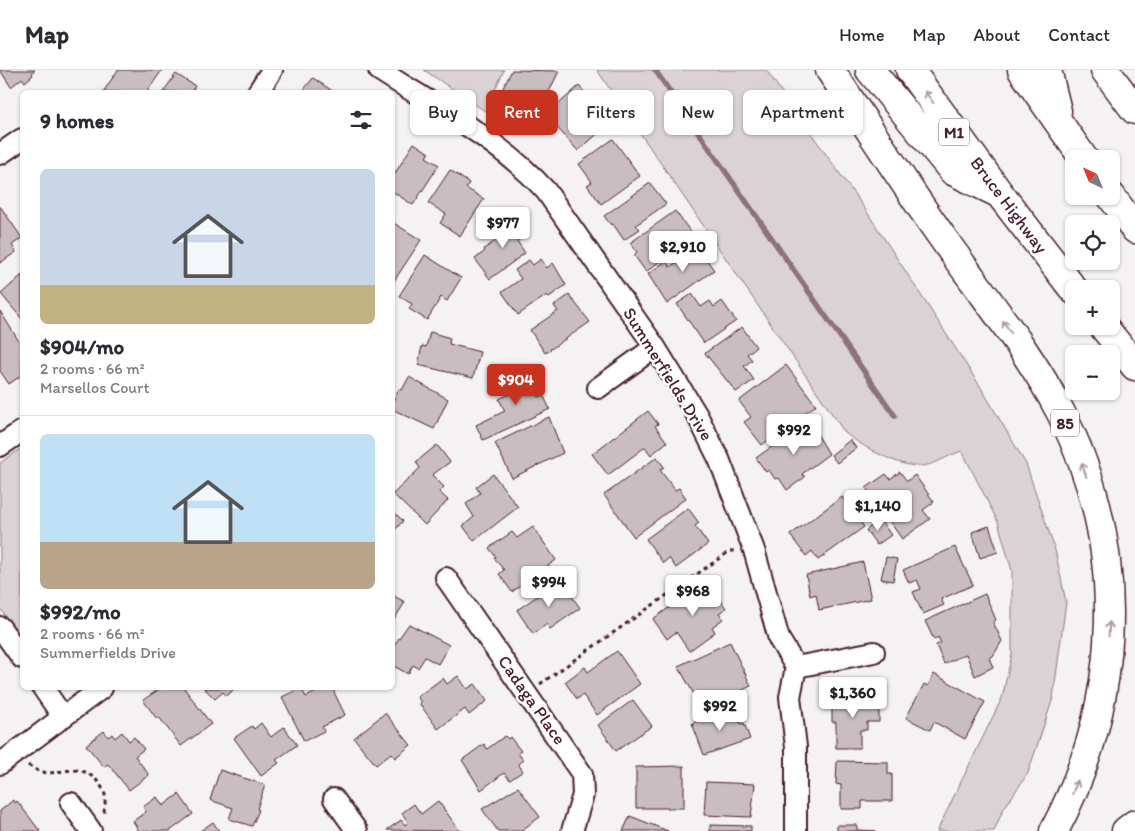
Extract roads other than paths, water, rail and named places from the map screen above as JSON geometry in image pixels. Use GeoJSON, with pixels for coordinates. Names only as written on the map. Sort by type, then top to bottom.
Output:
{"type":"FeatureCollection","features":[{"type":"Feature","properties":{"kind":"highway","name":"85"},"geometry":{"type":"LineString","coordinates":[[830,70],[945,242],[1004,323],[1044,384],[1073,439],[1088,482],[1104,543],[1109,622],[1107,664],[1092,743],[1068,804],[1054,831]]}},
{"type":"Feature","properties":{"kind":"highway"},"geometry":{"type":"LineString","coordinates":[[870,70],[953,171],[999,193]]}},
{"type":"Feature","properties":{"kind":"highway","name":"Bruce Highway"},"geometry":{"type":"LineString","coordinates":[[910,70],[999,193],[1066,280]]}},
{"type":"Feature","properties":{"kind":"highway"},"geometry":{"type":"LineString","coordinates":[[1022,70],[1078,150]]}},
{"type":"Feature","properties":{"kind":"highway"},"geometry":{"type":"LineString","coordinates":[[1047,70],[1061,127]]}},
{"type":"Feature","properties":{"kind":"highway"},"geometry":{"type":"LineString","coordinates":[[1105,70],[1135,110]]}},
{"type":"Feature","properties":{"kind":"highway"},"geometry":{"type":"LineString","coordinates":[[1117,205],[1135,230]]}},
{"type":"Feature","properties":{"kind":"highway"},"geometry":{"type":"LineString","coordinates":[[1110,335],[1135,366]]}},
{"type":"Feature","properties":{"kind":"highway"},"geometry":{"type":"LineString","coordinates":[[1126,831],[1135,824]]}},
{"type":"Feature","properties":{"kind":"street"},"geometry":{"type":"LineString","coordinates":[[259,90],[272,70]]}},
{"type":"Feature","properties":{"kind":"street","name":"Summerfields Drive"},"geometry":{"type":"LineString","coordinates":[[380,70],[502,150],[527,170],[546,191],[655,347],[697,415],[719,459],[754,550],[779,639],[796,667]]}},
{"type":"Feature","properties":{"kind":"street"},"geometry":{"type":"LineString","coordinates":[[0,154],[20,140]]}},
{"type":"Feature","properties":{"kind":"street"},"geometry":{"type":"LineString","coordinates":[[598,388],[655,347]]}},
{"type":"Feature","properties":{"kind":"street"},"geometry":{"type":"LineString","coordinates":[[0,446],[20,432]]}},
{"type":"Feature","properties":{"kind":"street","name":"Cadaga Place"},"geometry":{"type":"LineString","coordinates":[[446,578],[582,774],[583,796],[572,831]]}},
{"type":"Feature","properties":{"kind":"street"},"geometry":{"type":"LineString","coordinates":[[0,627],[20,655]]}},
{"type":"Feature","properties":{"kind":"street"},"geometry":{"type":"LineString","coordinates":[[796,831],[796,747],[790,697],[796,667],[874,652]]}},
{"type":"Feature","properties":{"kind":"street"},"geometry":{"type":"LineString","coordinates":[[44,690],[63,717]]}},
{"type":"Feature","properties":{"kind":"street"},"geometry":{"type":"LineString","coordinates":[[0,764],[99,690]]}},
{"type":"Feature","properties":{"kind":"street"},"geometry":{"type":"LineString","coordinates":[[334,799],[357,831]]}},
{"type":"Feature","properties":{"kind":"street"},"geometry":{"type":"LineString","coordinates":[[72,803],[99,828]]}},
{"type":"Feature","properties":{"kind":"waterway"},"geometry":{"type":"LineString","coordinates":[[655,70],[895,416]]}}]}
